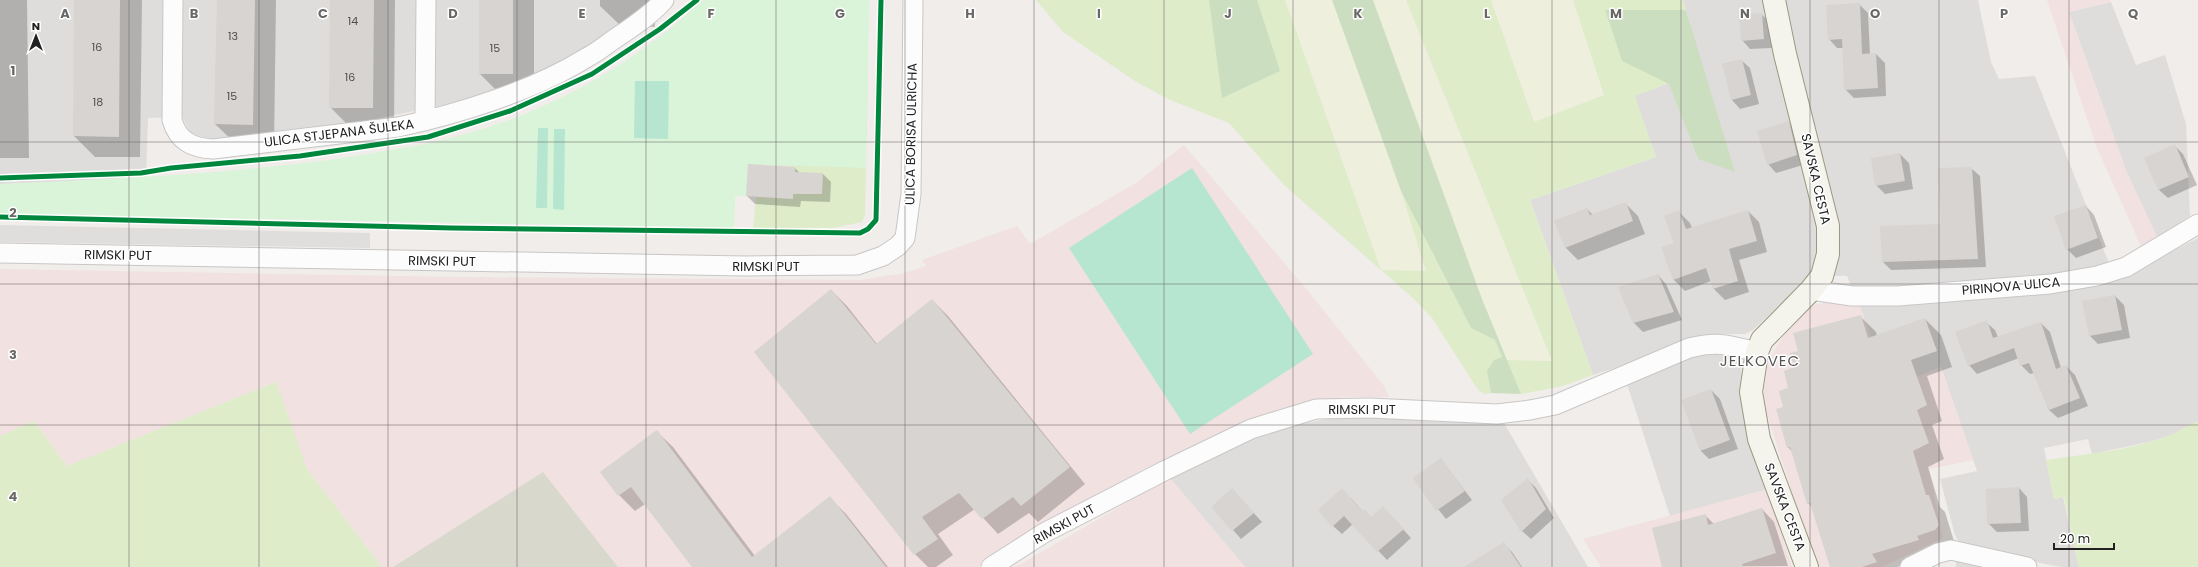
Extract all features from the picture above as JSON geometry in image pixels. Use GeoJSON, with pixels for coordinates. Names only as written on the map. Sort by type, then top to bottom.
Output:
{"type":"FeatureCollection","features":[{"type":"Feature","properties":{"kind":"street","name":"ULICA STJEPANA ŠULEKA"},"geometry":{"type":"LineString","coordinates":[[173,0],[171,112],[174,127],[180,137],[188,144],[200,148],[213,149],[398,127],[425,121],[490,101],[540,81],[586,59],[646,17],[664,0]]}},
{"type":"Feature","properties":{"kind":"street"},"geometry":{"type":"LineString","coordinates":[[425,121],[426,0]]}},
{"type":"Feature","properties":{"kind":"street","name":"ULICA BORISA ULRICHA"},"geometry":{"type":"LineString","coordinates":[[883,256],[898,246],[905,238],[908,230],[911,194],[913,0]]}},
{"type":"Feature","properties":{"kind":"street","name":"SAVSKA CESTA"},"geometry":{"type":"LineString","coordinates":[[1774,0],[1785,54],[1828,226],[1828,254],[1822,276],[1811,290],[1774,326],[1762,340],[1757,352],[1751,392],[1759,439],[1807,567]]}},
{"type":"Feature","properties":{"kind":"street","name":"PIRINOVA ULICA"},"geometry":{"type":"LineString","coordinates":[[1811,290],[1852,296],[1898,296],[2050,284],[2082,279],[2126,267],[2198,224]]}},
{"type":"Feature","properties":{"kind":"street","name":"RIMSKI PUT"},"geometry":{"type":"LineString","coordinates":[[0,253],[745,266],[857,265],[883,256]]}},
{"type":"Feature","properties":{"kind":"street","name":"RIMSKI PUT"},"geometry":{"type":"LineString","coordinates":[[991,567],[1044,533],[1164,471],[1251,430],[1316,409],[1370,408],[1497,414],[1530,410],[1555,404],[1689,348],[1710,343],[1724,343],[1757,352]]}},
{"type":"Feature","properties":{"kind":"street"},"geometry":{"type":"LineString","coordinates":[[1910,567],[1938,553],[1951,550],[2027,567]]}},
{"type":"Feature","properties":{"kind":"shaded area"},"geometry":{"type":"Polygon","coordinates":[[[0,0],[651,0],[612,32],[573,55],[532,76],[457,102],[376,119],[255,137],[208,139],[191,133],[182,117],[148,118],[146,178],[0,184],[0,0]]]}},
{"type":"Feature","properties":{"kind":"shaded area"},"geometry":{"type":"Polygon","coordinates":[[[1683,0],[1978,0],[1991,62],[1999,79],[2035,76],[2116,281],[2198,238],[2198,421],[2171,435],[2153,441],[2092,454],[2088,439],[2044,448],[2054,499],[2063,497],[2079,567],[2061,567],[1967,548],[1960,544],[1955,535],[1940,479],[1977,471],[1941,367],[1889,389],[1859,304],[1847,276],[1811,276],[1753,330],[1745,334],[1719,334],[1593,375],[1530,200],[1656,157],[1634,96],[1669,83],[1698,159],[1690,23],[1683,0]]]}},
{"type":"Feature","properties":{"kind":"shaded area"},"geometry":{"type":"Polygon","coordinates":[[[2047,0],[2110,0],[2111,2],[2069,12],[2127,173],[2158,239],[2141,246],[2097,148],[2047,0]]]}},
{"type":"Feature","properties":{"kind":"shaded area"},"geometry":{"type":"Polygon","coordinates":[[[2111,2],[2136,65],[2165,55],[2186,124],[2190,216],[2158,239],[2127,173],[2069,12],[2111,2]]]}},
{"type":"Feature","properties":{"kind":"shaded area"},"geometry":{"type":"Polygon","coordinates":[[[1184,145],[1308,291],[1384,386],[1389,397],[1343,397],[1310,403],[1224,431],[1140,471],[977,567],[618,567],[543,472],[393,567],[382,567],[307,469],[275,382],[67,466],[34,421],[0,436],[0,269],[458,277],[861,280],[905,273],[926,266],[922,260],[1017,226],[1030,244],[1136,183],[1184,145]]]}},
{"type":"Feature","properties":{"kind":"shaded area"},"geometry":{"type":"Polygon","coordinates":[[[0,225],[370,233],[370,248],[0,242],[0,225]]]}},
{"type":"Feature","properties":{"kind":"shaded area"},"geometry":{"type":"Polygon","coordinates":[[[1829,302],[1859,304],[1889,389],[1941,367],[1973,460],[1929,469],[1943,538],[1882,567],[1816,567],[1765,408],[1763,383],[1769,360],[1788,328],[1810,306],[1829,302]]]}},
{"type":"Feature","properties":{"kind":"shaded area"},"geometry":{"type":"Polygon","coordinates":[[[1711,353],[1730,355],[1737,360],[1741,367],[1743,406],[1768,489],[1670,516],[1627,384],[1676,362],[1711,353]]]}},
{"type":"Feature","properties":{"kind":"shaded area"},"geometry":{"type":"Polygon","coordinates":[[[1381,414],[1491,424],[1504,423],[1588,567],[1245,567],[1170,478],[1249,440],[1302,424],[1343,416],[1381,414]]]}},
{"type":"Feature","properties":{"kind":"shaded area"},"geometry":{"type":"Polygon","coordinates":[[[543,472],[618,567],[393,567],[543,472]]]}},
{"type":"Feature","properties":{"kind":"shaded area"},"geometry":{"type":"Polygon","coordinates":[[[1170,478],[1245,567],[1015,567],[1170,478]]]}},
{"type":"Feature","properties":{"kind":"shaded area"},"geometry":{"type":"Polygon","coordinates":[[[1768,489],[1792,567],[1601,567],[1583,539],[1768,489]]]}},
{"type":"Feature","properties":{"kind":"shaded area"},"geometry":{"type":"Polygon","coordinates":[[[1956,560],[1992,567],[1956,567],[1956,560]]]}},
{"type":"Feature","properties":{"kind":"green space"},"geometry":{"type":"Polygon","coordinates":[[[703,0],[869,0],[866,168],[748,164],[746,196],[735,196],[734,228],[0,214],[0,184],[252,169],[336,159],[401,148],[486,128],[534,110],[586,85],[611,70],[659,37],[703,0]]]}},
{"type":"Feature","properties":{"kind":"green space"},"geometry":{"type":"Polygon","coordinates":[[[1036,0],[1285,0],[1381,270],[1426,271],[1401,191],[1471,328],[1495,340],[1502,357],[1487,371],[1491,393],[1485,394],[1478,390],[1432,318],[1414,299],[1284,185],[1229,123],[1170,100],[1135,81],[1063,32],[1036,0]]]}},
{"type":"Feature","properties":{"kind":"green space"},"geometry":{"type":"Polygon","coordinates":[[[1209,0],[1257,0],[1280,71],[1222,98],[1209,0]]]}},
{"type":"Feature","properties":{"kind":"green space"},"geometry":{"type":"Polygon","coordinates":[[[1285,0],[1332,0],[1401,191],[1426,272],[1381,270],[1285,0]]]}},
{"type":"Feature","properties":{"kind":"green space"},"geometry":{"type":"Polygon","coordinates":[[[1332,0],[1373,0],[1482,299],[1521,394],[1491,393],[1487,371],[1494,360],[1502,357],[1495,340],[1471,328],[1401,191],[1332,0]]]}},
{"type":"Feature","properties":{"kind":"green space"},"geometry":{"type":"Polygon","coordinates":[[[1373,0],[1406,0],[1553,362],[1507,360],[1482,299],[1373,0]]]}},
{"type":"Feature","properties":{"kind":"green space"},"geometry":{"type":"Polygon","coordinates":[[[1406,0],[1491,0],[1534,122],[1604,95],[1573,0],[1683,0],[1686,10],[1605,10],[1622,61],[1669,83],[1635,96],[1656,157],[1530,200],[1593,375],[1563,386],[1521,394],[1507,360],[1552,361],[1406,0]]]}},
{"type":"Feature","properties":{"kind":"green space"},"geometry":{"type":"Polygon","coordinates":[[[1491,0],[1573,0],[1604,95],[1534,122],[1491,0]]]}},
{"type":"Feature","properties":{"kind":"green space"},"geometry":{"type":"Polygon","coordinates":[[[1605,10],[1686,10],[1735,172],[1698,159],[1669,84],[1622,61],[1605,10]]]}},
{"type":"Feature","properties":{"kind":"green space"},"geometry":{"type":"Polygon","coordinates":[[[705,54],[868,66],[865,215],[862,222],[833,228],[753,228],[756,197],[793,199],[795,167],[748,164],[746,196],[735,196],[734,228],[705,54]]]}},
{"type":"Feature","properties":{"kind":"green space"},"geometry":{"type":"Polygon","coordinates":[[[635,81],[669,81],[668,139],[634,138],[635,81]]]}},
{"type":"Feature","properties":{"kind":"green space"},"geometry":{"type":"Polygon","coordinates":[[[538,128],[548,128],[547,208],[536,208],[538,128]]]}},
{"type":"Feature","properties":{"kind":"green space"},"geometry":{"type":"Polygon","coordinates":[[[554,129],[565,129],[564,210],[553,209],[554,129]]]}},
{"type":"Feature","properties":{"kind":"green space"},"geometry":{"type":"Polygon","coordinates":[[[1192,168],[1313,354],[1190,434],[1069,248],[1192,168]]]}},
{"type":"Feature","properties":{"kind":"green space"},"geometry":{"type":"Polygon","coordinates":[[[276,382],[307,469],[382,567],[0,567],[0,436],[34,421],[67,466],[276,382]]]}},
{"type":"Feature","properties":{"kind":"green space"},"geometry":{"type":"Polygon","coordinates":[[[2198,421],[2198,567],[2079,567],[2064,497],[2054,499],[2046,460],[2109,451],[2141,444],[2170,435],[2198,421]]]}},
{"type":"Feature","properties":{"kind":"building"},"geometry":{"type":"Polygon","coordinates":[[[74,0],[120,0],[119,137],[73,136],[74,0]]]}},
{"type":"Feature","properties":{"kind":"building"},"geometry":{"type":"Polygon","coordinates":[[[217,0],[255,0],[253,125],[214,124],[217,0]]]}},
{"type":"Feature","properties":{"kind":"building"},"geometry":{"type":"Polygon","coordinates":[[[330,0],[374,0],[373,108],[329,108],[330,0]]]}},
{"type":"Feature","properties":{"kind":"building"},"geometry":{"type":"Polygon","coordinates":[[[479,0],[513,0],[513,74],[479,74],[479,0]]]}},
{"type":"Feature","properties":{"kind":"building"},"geometry":{"type":"Polygon","coordinates":[[[1860,3],[1862,54],[1876,53],[1878,88],[1844,90],[1842,39],[1828,40],[1826,5],[1860,3]]]}},
{"type":"Feature","properties":{"kind":"building"},"geometry":{"type":"Polygon","coordinates":[[[1762,13],[1764,39],[1741,41],[1739,15],[1762,13]]]}},
{"type":"Feature","properties":{"kind":"building"},"geometry":{"type":"Polygon","coordinates":[[[1742,59],[1751,95],[1731,100],[1722,64],[1742,59]]]}},
{"type":"Feature","properties":{"kind":"building"},"geometry":{"type":"Polygon","coordinates":[[[1789,121],[1797,155],[1767,165],[1757,131],[1789,121]]]}},
{"type":"Feature","properties":{"kind":"building"},"geometry":{"type":"Polygon","coordinates":[[[2175,144],[2189,177],[2158,190],[2144,158],[2175,144]]]}},
{"type":"Feature","properties":{"kind":"building"},"geometry":{"type":"Polygon","coordinates":[[[1900,153],[1905,181],[1875,186],[1871,158],[1900,153]]]}},
{"type":"Feature","properties":{"kind":"building"},"geometry":{"type":"Polygon","coordinates":[[[748,164],[795,167],[795,172],[823,173],[822,194],[793,194],[793,199],[746,196],[748,164]]]}},
{"type":"Feature","properties":{"kind":"building"},"geometry":{"type":"Polygon","coordinates":[[[1972,167],[1978,259],[1882,262],[1880,226],[1941,224],[1938,168],[1972,167]]]}},
{"type":"Feature","properties":{"kind":"building"},"geometry":{"type":"Polygon","coordinates":[[[1626,202],[1633,221],[1565,248],[1554,221],[1587,208],[1590,215],[1626,202]]]}},
{"type":"Feature","properties":{"kind":"building"},"geometry":{"type":"Polygon","coordinates":[[[2086,205],[2098,238],[2066,250],[2054,216],[2086,205]]]}},
{"type":"Feature","properties":{"kind":"building"},"geometry":{"type":"Polygon","coordinates":[[[1679,210],[1686,229],[1748,210],[1757,241],[1729,249],[1738,281],[1713,289],[1706,268],[1673,280],[1661,247],[1674,243],[1664,216],[1679,210]]]}},
{"type":"Feature","properties":{"kind":"building"},"geometry":{"type":"Polygon","coordinates":[[[1658,274],[1674,312],[1633,323],[1618,287],[1658,274]]]}},
{"type":"Feature","properties":{"kind":"building"},"geometry":{"type":"Polygon","coordinates":[[[831,289],[876,344],[932,299],[1070,467],[1021,506],[1013,497],[982,519],[959,493],[922,517],[938,539],[914,555],[754,352],[831,289]]]}},
{"type":"Feature","properties":{"kind":"building"},"geometry":{"type":"Polygon","coordinates":[[[2115,295],[2122,330],[2089,336],[2082,301],[2115,295]]]}},
{"type":"Feature","properties":{"kind":"building"},"geometry":{"type":"Polygon","coordinates":[[[1861,315],[1868,338],[1925,318],[1937,351],[1911,360],[1927,405],[1917,410],[1929,443],[1913,451],[1926,495],[1929,495],[1939,525],[1935,530],[1917,536],[1919,540],[1872,554],[1877,562],[1862,567],[1830,567],[1810,503],[1807,504],[1790,447],[1787,448],[1776,409],[1783,407],[1779,391],[1788,388],[1784,371],[1794,367],[1790,353],[1798,351],[1793,333],[1861,315]]]}},
{"type":"Feature","properties":{"kind":"building"},"geometry":{"type":"Polygon","coordinates":[[[1987,320],[1993,338],[2041,322],[2056,369],[2066,365],[2080,398],[2049,410],[2029,363],[2020,366],[2014,348],[1968,366],[1955,332],[1987,320]]]}},
{"type":"Feature","properties":{"kind":"building"},"geometry":{"type":"Polygon","coordinates":[[[1711,389],[1730,440],[1700,451],[1681,400],[1711,389]]]}},
{"type":"Feature","properties":{"kind":"building"},"geometry":{"type":"Polygon","coordinates":[[[657,430],[752,557],[830,496],[886,567],[692,567],[631,487],[618,496],[600,472],[657,430]]]}},
{"type":"Feature","properties":{"kind":"building"},"geometry":{"type":"Polygon","coordinates":[[[1441,458],[1465,491],[1436,511],[1413,478],[1441,458]]]}},
{"type":"Feature","properties":{"kind":"building"},"geometry":{"type":"Polygon","coordinates":[[[1528,478],[1546,509],[1521,532],[1501,500],[1528,478]]]}},
{"type":"Feature","properties":{"kind":"building"},"geometry":{"type":"Polygon","coordinates":[[[2019,487],[2021,523],[1987,524],[1986,489],[2019,487]]]}},
{"type":"Feature","properties":{"kind":"building"},"geometry":{"type":"Polygon","coordinates":[[[1232,488],[1254,513],[1232,531],[1211,507],[1232,488]]]}},
{"type":"Feature","properties":{"kind":"building"},"geometry":{"type":"Polygon","coordinates":[[[1342,488],[1362,511],[1365,509],[1371,517],[1383,506],[1404,529],[1377,552],[1344,516],[1332,527],[1318,510],[1342,488]]]}},
{"type":"Feature","properties":{"kind":"building"},"geometry":{"type":"Polygon","coordinates":[[[1762,508],[1776,553],[1742,564],[1743,567],[1662,567],[1652,528],[1706,514],[1708,525],[1762,508]]]}},
{"type":"Feature","properties":{"kind":"building"},"geometry":{"type":"Polygon","coordinates":[[[1504,542],[1521,567],[1464,567],[1504,542]]]}},
{"type":"Feature","properties":{"kind":"cycle path"},"geometry":{"type":"LineString","coordinates":[[0,178],[141,173],[171,168],[300,156],[428,137],[510,111],[592,74],[660,29],[697,0]]}},
{"type":"Feature","properties":{"kind":"cycle path"},"geometry":{"type":"LineString","coordinates":[[0,217],[452,228],[860,233],[868,229],[876,220],[881,0]]}},
{"type":"Feature","properties":{"kind":"district","name":"JELKOVEC"},"geometry":{"type":"Point","coordinates":[1760,360]}}]}
